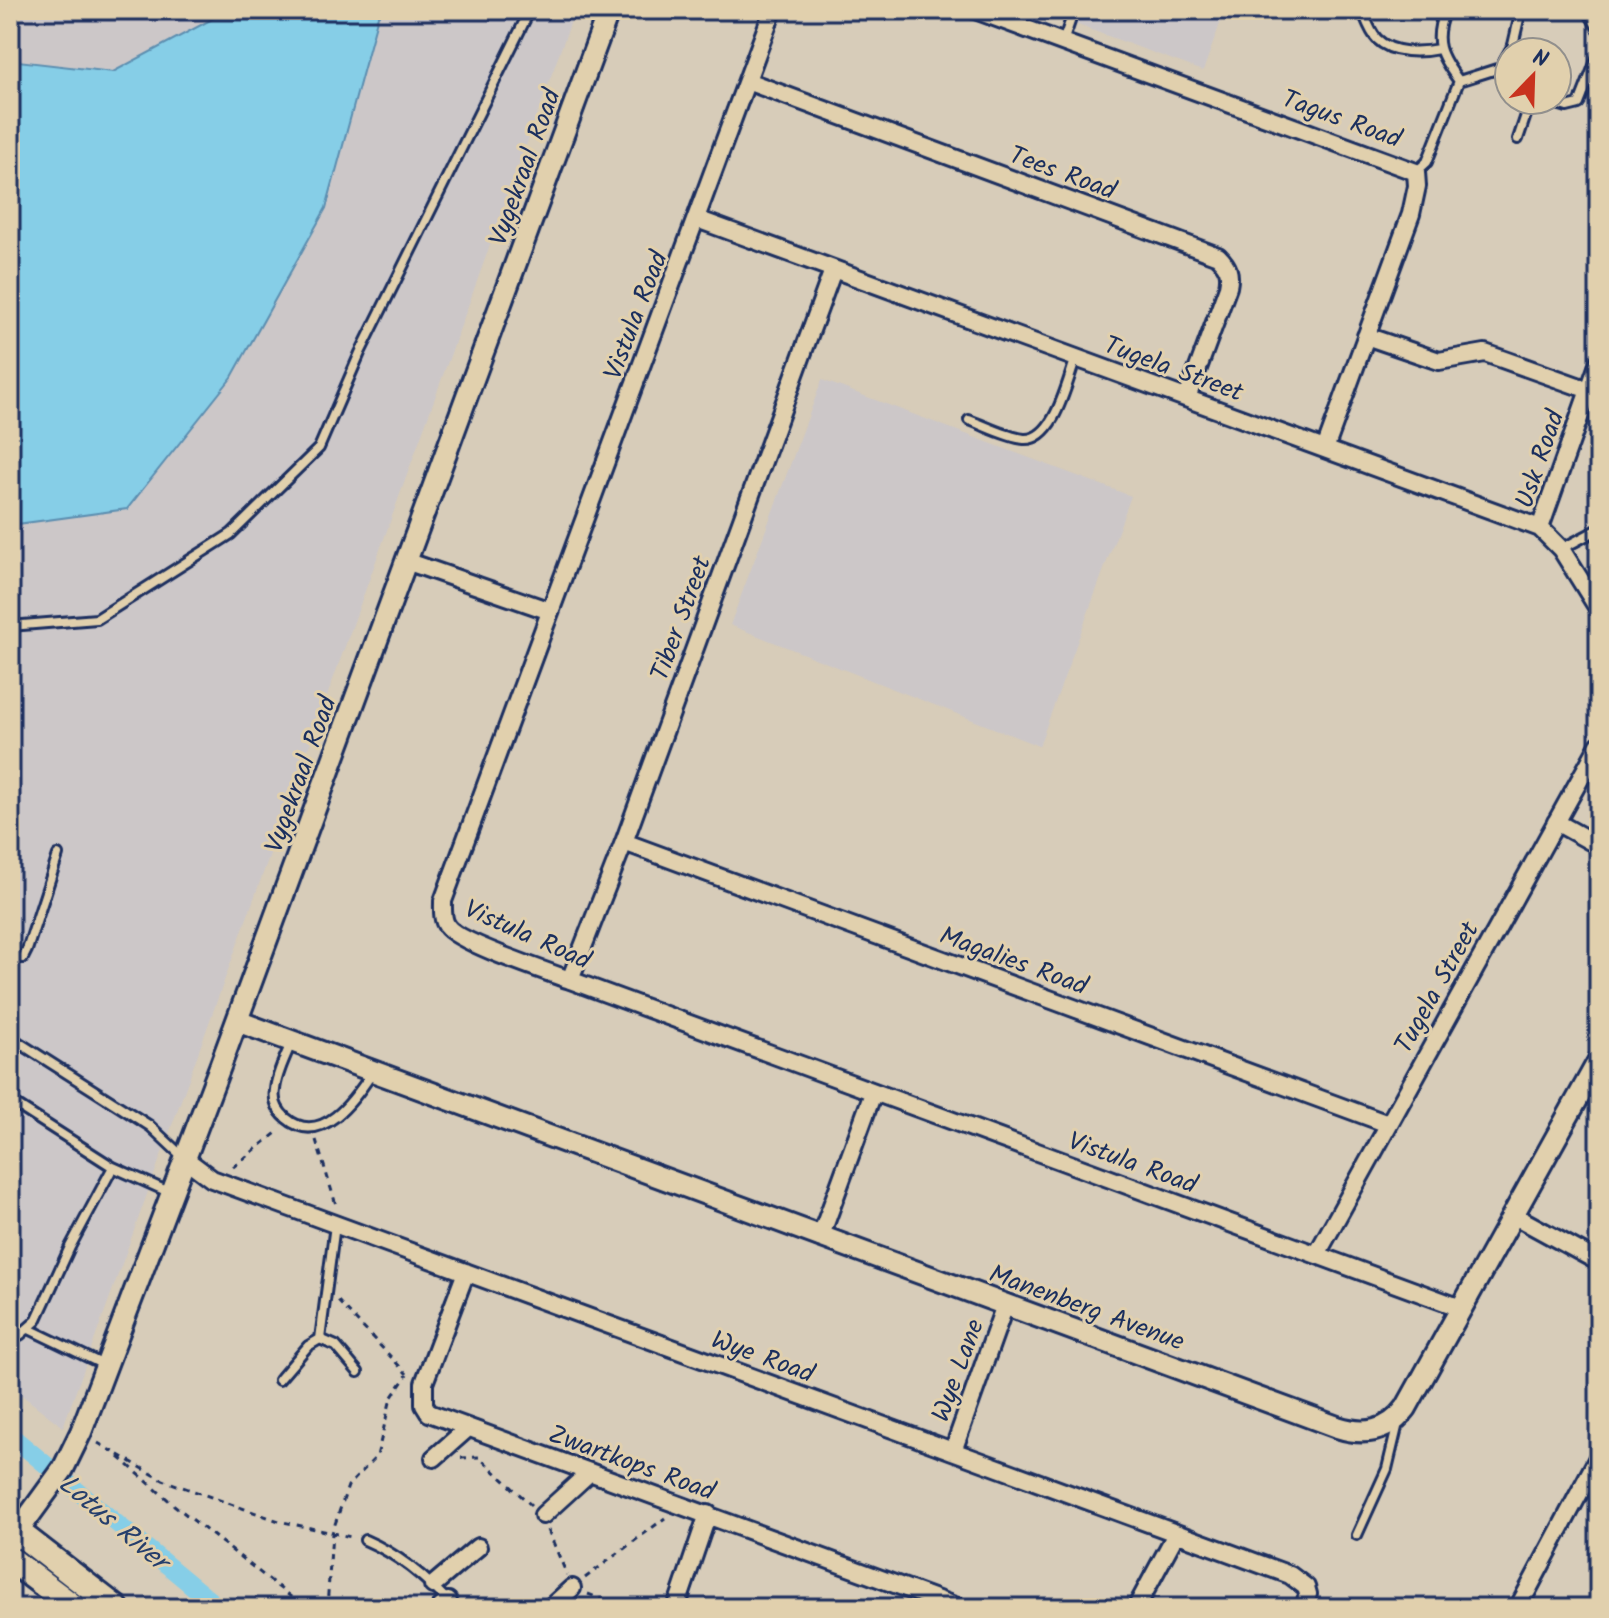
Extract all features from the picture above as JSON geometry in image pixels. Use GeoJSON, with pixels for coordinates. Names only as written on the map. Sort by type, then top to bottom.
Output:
{"type":"FeatureCollection","features":[{"type":"Feature","properties":{"kind":"main road"},"geometry":{"type":"LineString","coordinates":[[12,1534],[116,1608]]}},
{"type":"Feature","properties":{"kind":"main road"},"geometry":{"type":"LineString","coordinates":[[10,1559],[75,1608]]}},
{"type":"Feature","properties":{"kind":"street","name":"Vygekraal Road"},"geometry":{"type":"LineString","coordinates":[[12,1534],[58,1477],[81,1432],[237,1021],[609,10]]}},
{"type":"Feature","properties":{"kind":"street","name":"Vistula Road"},"geometry":{"type":"LineString","coordinates":[[773,10],[443,901],[443,917],[447,927],[454,933],[570,980],[1461,1308]]}},
{"type":"Feature","properties":{"kind":"street","name":"Tagus Road"},"geometry":{"type":"LineString","coordinates":[[975,10],[1416,172],[1417,186],[1411,214],[1325,449]]}},
{"type":"Feature","properties":{"kind":"street","name":"Tees Road"},"geometry":{"type":"LineString","coordinates":[[747,81],[1218,256],[1227,264],[1230,275],[1228,287],[1187,398]]}},
{"type":"Feature","properties":{"kind":"street","name":"Tugela Street"},"geometry":{"type":"LineString","coordinates":[[697,219],[1540,528],[1561,549],[1599,610]]}},
{"type":"Feature","properties":{"kind":"street","name":"Tiber Street"},"geometry":{"type":"LineString","coordinates":[[570,980],[624,842],[833,270]]}},
{"type":"Feature","properties":{"kind":"street"},"geometry":{"type":"LineString","coordinates":[[1366,336],[1439,361],[1485,353],[1589,390]]}},
{"type":"Feature","properties":{"kind":"street","name":"Usk Road"},"geometry":{"type":"LineString","coordinates":[[1540,528],[1599,362]]}},
{"type":"Feature","properties":{"kind":"street"},"geometry":{"type":"LineString","coordinates":[[406,561],[550,611]]}},
{"type":"Feature","properties":{"kind":"street","name":"Tugela Street"},"geometry":{"type":"LineString","coordinates":[[1317,1254],[1599,745]]}},
{"type":"Feature","properties":{"kind":"street"},"geometry":{"type":"LineString","coordinates":[[1556,822],[1599,846]]}},
{"type":"Feature","properties":{"kind":"street","name":"Magalies Road"},"geometry":{"type":"LineString","coordinates":[[624,842],[1388,1124]]}},
{"type":"Feature","properties":{"kind":"street","name":"Manenberg Avenue"},"geometry":{"type":"LineString","coordinates":[[237,1021],[1353,1432],[1378,1430],[1399,1418]]}},
{"type":"Feature","properties":{"kind":"street"},"geometry":{"type":"LineString","coordinates":[[1399,1418],[1599,1060]]}},
{"type":"Feature","properties":{"kind":"street"},"geometry":{"type":"LineString","coordinates":[[820,1238],[873,1093]]}},
{"type":"Feature","properties":{"kind":"street","name":"Wye Road"},"geometry":{"type":"LineString","coordinates":[[184,1158],[212,1179],[1297,1578],[1308,1594],[1304,1608]]}},
{"type":"Feature","properties":{"kind":"street"},"geometry":{"type":"LineString","coordinates":[[1513,1215],[1599,1262]]}},
{"type":"Feature","properties":{"kind":"street"},"geometry":{"type":"LineString","coordinates":[[424,1383],[466,1272]]}},
{"type":"Feature","properties":{"kind":"street","name":"Wye Lane"},"geometry":{"type":"LineString","coordinates":[[953,1451],[1005,1305]]}},
{"type":"Feature","properties":{"kind":"street","name":"Zwartkops Road"},"geometry":{"type":"LineString","coordinates":[[424,1383],[426,1409],[468,1428],[960,1608]]}},
{"type":"Feature","properties":{"kind":"street"},"geometry":{"type":"LineString","coordinates":[[434,1458],[468,1428]]}},
{"type":"Feature","properties":{"kind":"street"},"geometry":{"type":"LineString","coordinates":[[1518,1608],[1599,1456]]}},
{"type":"Feature","properties":{"kind":"street"},"geometry":{"type":"LineString","coordinates":[[543,1515],[590,1472]]}},
{"type":"Feature","properties":{"kind":"street"},"geometry":{"type":"LineString","coordinates":[[676,1608],[708,1514]]}},
{"type":"Feature","properties":{"kind":"street"},"geometry":{"type":"LineString","coordinates":[[1136,1608],[1176,1534]]}},
{"type":"Feature","properties":{"kind":"street"},"geometry":{"type":"LineString","coordinates":[[433,1585],[478,1547]]}},
{"type":"Feature","properties":{"kind":"street"},"geometry":{"type":"LineString","coordinates":[[550,1608],[572,1588]]}},
{"type":"Feature","properties":{"kind":"lane"},"geometry":{"type":"LineString","coordinates":[[10,626],[97,619],[231,534],[319,448],[360,353],[530,10]]}},
{"type":"Feature","properties":{"kind":"lane"},"geometry":{"type":"LineString","coordinates":[[1063,42],[1074,10]]}},
{"type":"Feature","properties":{"kind":"lane"},"geometry":{"type":"LineString","coordinates":[[1362,10],[1380,42],[1407,51],[1439,49]]}},
{"type":"Feature","properties":{"kind":"lane"},"geometry":{"type":"LineString","coordinates":[[1445,10],[1440,22],[1439,49],[1459,81]]}},
{"type":"Feature","properties":{"kind":"lane"},"geometry":{"type":"LineString","coordinates":[[1515,36],[1521,10]]}},
{"type":"Feature","properties":{"kind":"lane"},"geometry":{"type":"LineString","coordinates":[[1587,10],[1599,30]]}},
{"type":"Feature","properties":{"kind":"lane"},"geometry":{"type":"LineString","coordinates":[[1573,106],[1579,104],[1595,76],[1599,53]]}},
{"type":"Feature","properties":{"kind":"lane"},"geometry":{"type":"LineString","coordinates":[[1459,81],[1493,70]]}},
{"type":"Feature","properties":{"kind":"lane"},"geometry":{"type":"LineString","coordinates":[[1416,172],[1427,162],[1459,81]]}},
{"type":"Feature","properties":{"kind":"lane"},"geometry":{"type":"LineString","coordinates":[[1518,139],[1526,116]]}},
{"type":"Feature","properties":{"kind":"lane"},"geometry":{"type":"LineString","coordinates":[[969,420],[1016,437],[1027,439],[1041,435],[1054,418],[1076,358]]}},
{"type":"Feature","properties":{"kind":"lane"},"geometry":{"type":"LineString","coordinates":[[1561,549],[1599,529]]}},
{"type":"Feature","properties":{"kind":"lane"},"geometry":{"type":"LineString","coordinates":[[10,958],[23,958],[27,950],[58,855]]}},
{"type":"Feature","properties":{"kind":"lane"},"geometry":{"type":"LineString","coordinates":[[10,1037],[150,1126],[184,1158]]}},
{"type":"Feature","properties":{"kind":"lane"},"geometry":{"type":"LineString","coordinates":[[291,1041],[274,1090],[279,1112],[300,1127],[312,1129],[334,1119],[354,1101],[373,1072]]}},
{"type":"Feature","properties":{"kind":"lane"},"geometry":{"type":"LineString","coordinates":[[10,1101],[113,1167],[171,1193]]}},
{"type":"Feature","properties":{"kind":"lane"},"geometry":{"type":"LineString","coordinates":[[10,1337],[20,1335],[36,1321],[70,1247],[113,1167]]}},
{"type":"Feature","properties":{"kind":"lane"},"geometry":{"type":"LineString","coordinates":[[320,1339],[335,1224]]}},
{"type":"Feature","properties":{"kind":"lane"},"geometry":{"type":"LineString","coordinates":[[29,1329],[106,1366]]}},
{"type":"Feature","properties":{"kind":"lane"},"geometry":{"type":"LineString","coordinates":[[320,1339],[336,1346],[358,1372]]}},
{"type":"Feature","properties":{"kind":"lane"},"geometry":{"type":"LineString","coordinates":[[279,1380],[308,1346],[320,1339]]}},
{"type":"Feature","properties":{"kind":"lane"},"geometry":{"type":"LineString","coordinates":[[1357,1535],[1387,1469],[1399,1418]]}},
{"type":"Feature","properties":{"kind":"lane"},"geometry":{"type":"LineString","coordinates":[[365,1540],[402,1561],[433,1585],[447,1606]]}},
{"type":"Feature","properties":{"kind":"path"},"geometry":{"type":"LineString","coordinates":[[212,1179],[225,1173],[290,1121]]}},
{"type":"Feature","properties":{"kind":"path"},"geometry":{"type":"LineString","coordinates":[[312,1129],[338,1205],[335,1224]]}},
{"type":"Feature","properties":{"kind":"path"},"geometry":{"type":"LineString","coordinates":[[325,1302],[338,1301],[407,1375],[424,1383]]}},
{"type":"Feature","properties":{"kind":"path"},"geometry":{"type":"LineString","coordinates":[[327,1608],[332,1533],[348,1486],[377,1456],[391,1398],[407,1375]]}},
{"type":"Feature","properties":{"kind":"path"},"geometry":{"type":"LineString","coordinates":[[81,1432],[163,1480],[279,1521],[365,1540]]}},
{"type":"Feature","properties":{"kind":"path"},"geometry":{"type":"LineString","coordinates":[[113,1452],[174,1505],[305,1608]]}},
{"type":"Feature","properties":{"kind":"path"},"geometry":{"type":"LineString","coordinates":[[434,1458],[479,1457],[543,1515],[572,1588],[626,1608]]}},
{"type":"Feature","properties":{"kind":"path"},"geometry":{"type":"LineString","coordinates":[[572,1588],[682,1505]]}},
{"type":"Feature","properties":{"kind":"shaded area"},"geometry":{"type":"Polygon","coordinates":[[[10,10],[575,10],[63,1427],[10,1386],[10,10]]]}},
{"type":"Feature","properties":{"kind":"shaded area"},"geometry":{"type":"Polygon","coordinates":[[[1037,10],[1225,10],[1203,71],[1037,10]]]}},
{"type":"Feature","properties":{"kind":"shaded area"},"geometry":{"type":"Polygon","coordinates":[[[822,380],[1131,496],[1039,746],[730,625],[822,380]]]}},
{"type":"Feature","properties":{"kind":"water"},"geometry":{"type":"Polygon","coordinates":[[[229,10],[384,10],[378,16],[326,208],[232,377],[127,509],[10,525],[10,60],[113,72],[229,10]]]}},
{"type":"Feature","properties":{"kind":"waterway","name":"Lotus River"},"geometry":{"type":"LineString","coordinates":[[10,1435],[219,1608]]}}]}
